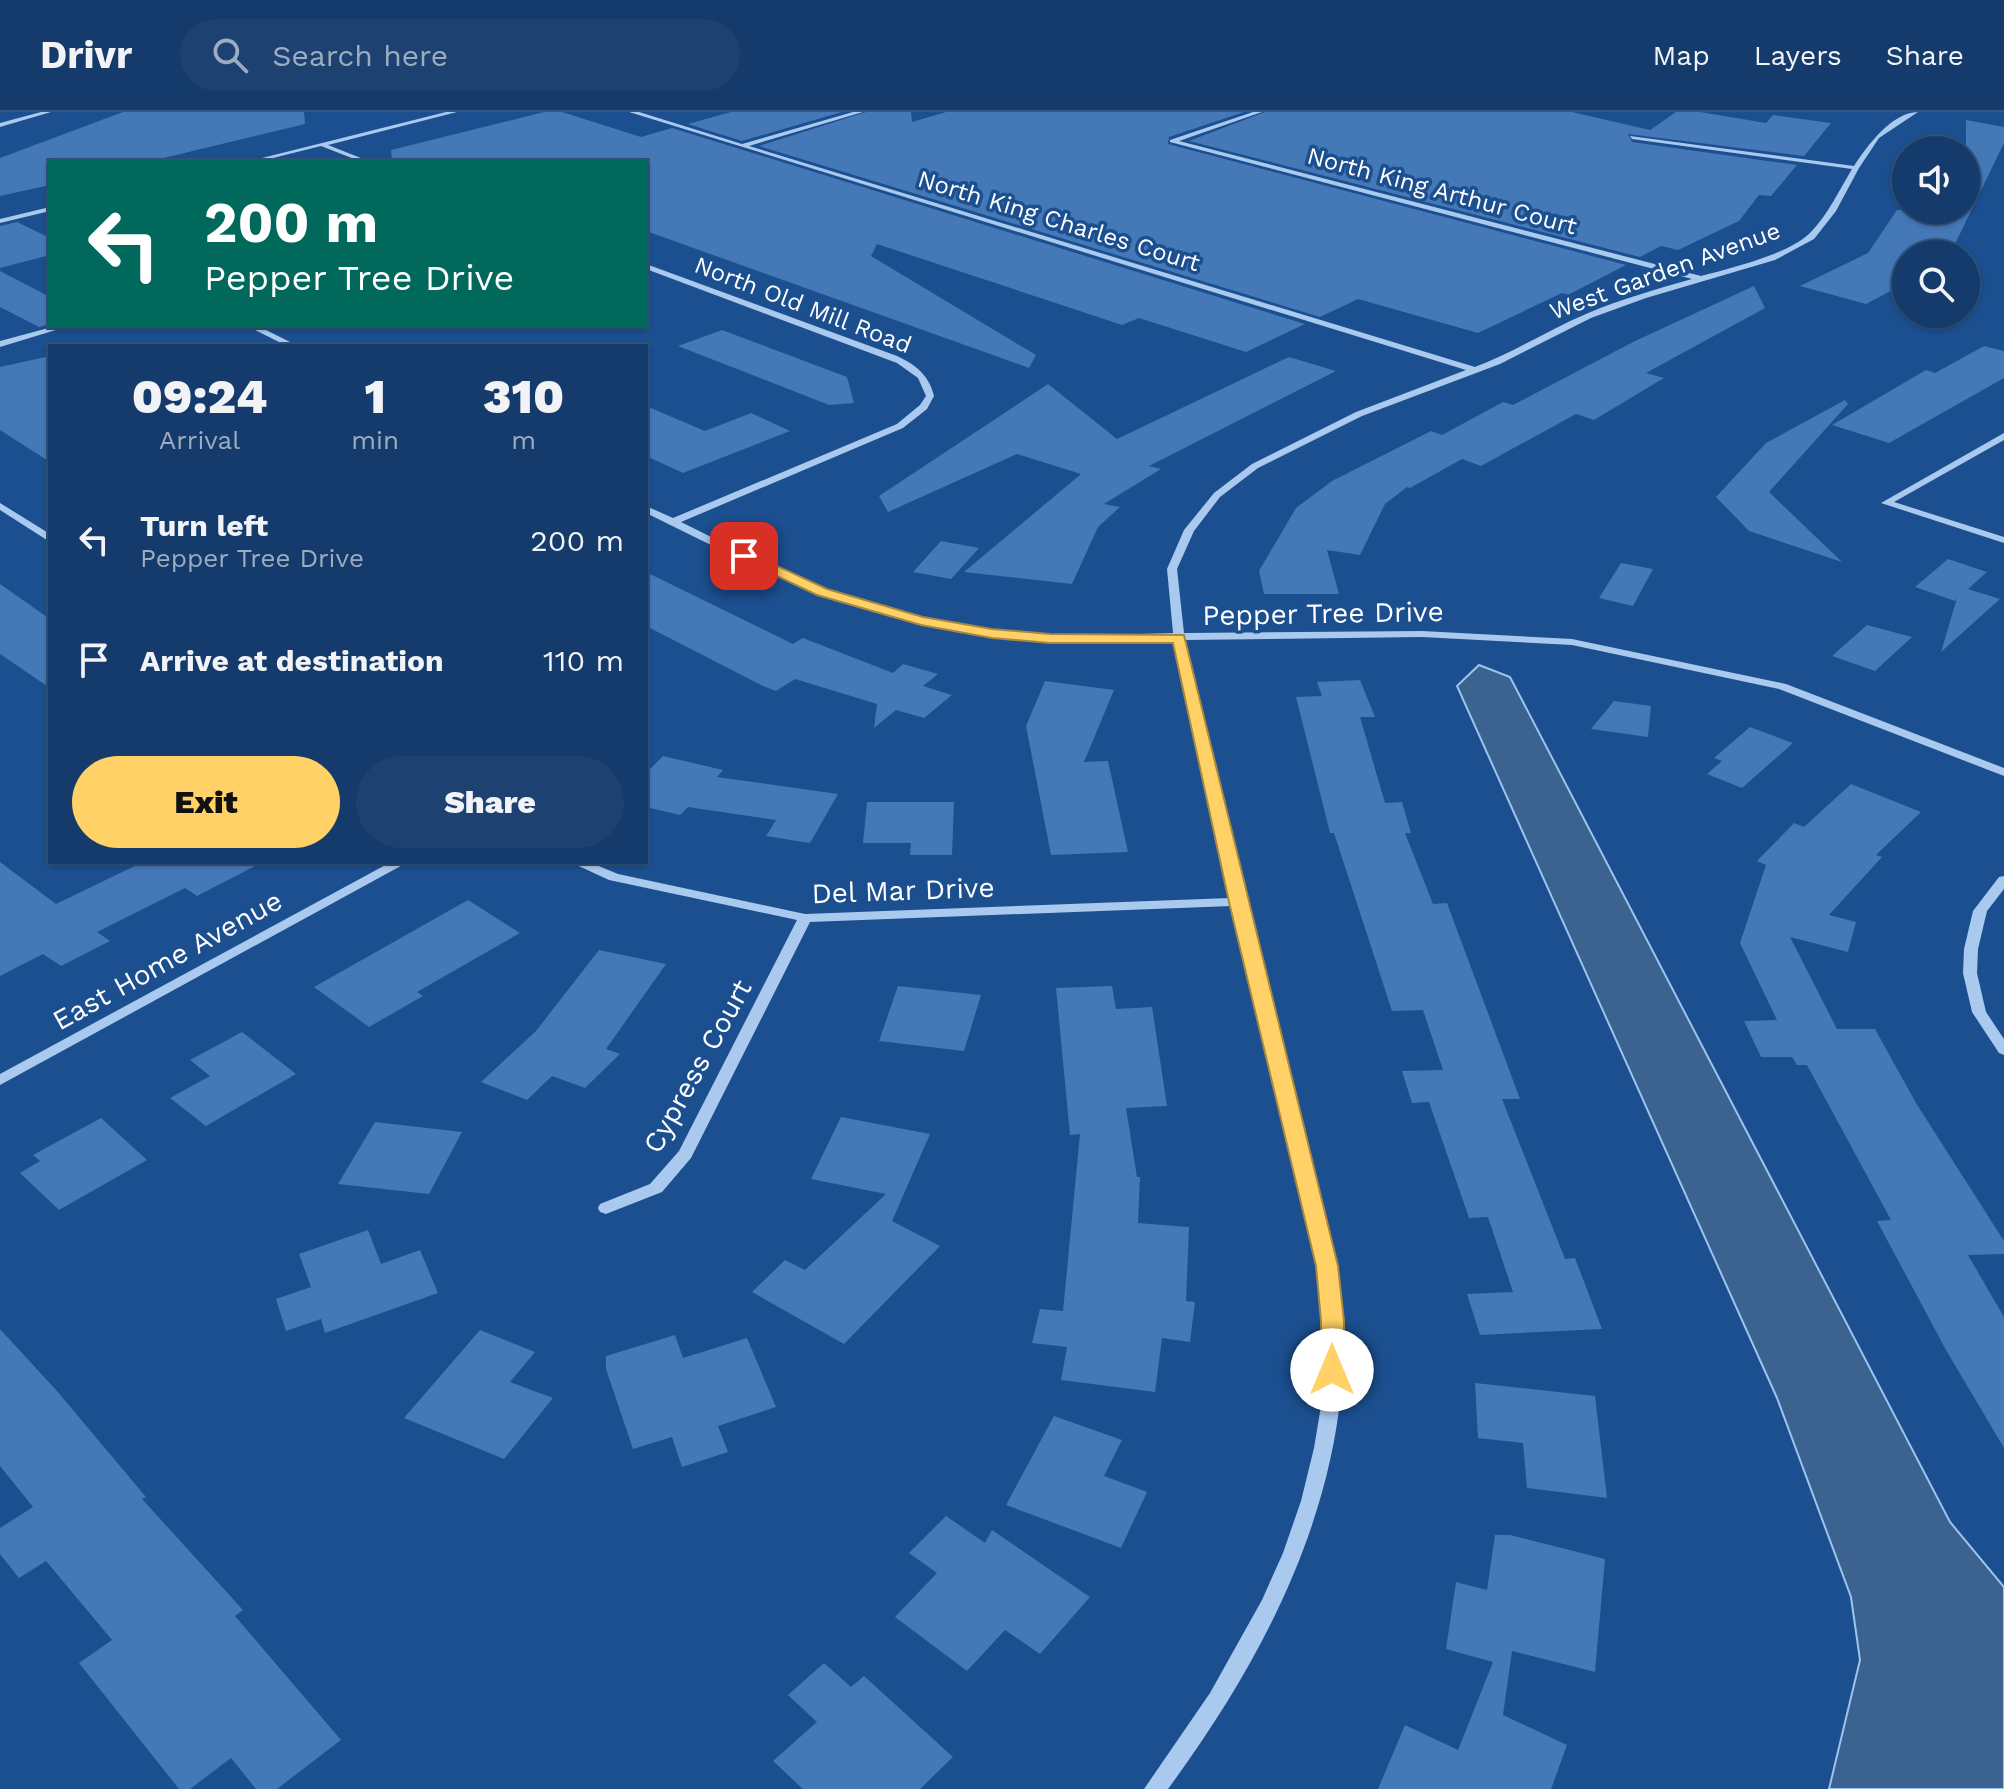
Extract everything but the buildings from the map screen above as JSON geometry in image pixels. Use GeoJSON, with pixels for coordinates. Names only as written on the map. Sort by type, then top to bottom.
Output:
{"type":"FeatureCollection","features":[{"type":"Feature","properties":{"kind":"street"},"geometry":{"type":"LineString","coordinates":[[0,125],[48,112]]}},
{"type":"Feature","properties":{"kind":"street","name":"North King Charles Court"},"geometry":{"type":"LineString","coordinates":[[632,112],[1474,370]]}},
{"type":"Feature","properties":{"kind":"street"},"geometry":{"type":"LineString","coordinates":[[743,145],[860,112]]}},
{"type":"Feature","properties":{"kind":"street","name":"North King Arthur Court"},"geometry":{"type":"LineString","coordinates":[[1259,112],[1172,141],[1703,279]]}},
{"type":"Feature","properties":{"kind":"street","name":"West Garden Avenue"},"geometry":{"type":"LineString","coordinates":[[1155,1789],[1184,1751],[1251,1641],[1289,1565],[1316,1479],[1332,1394],[1333,1321],[1327,1266],[1238,902],[1179,638],[1172,569],[1189,530],[1202,510],[1255,466],[1337,424],[1474,370],[1588,316],[1643,296],[1772,258],[1811,237],[1832,211],[1877,137],[1915,112]]}},
{"type":"Feature","properties":{"kind":"street"},"geometry":{"type":"LineString","coordinates":[[258,160],[447,113]]}},
{"type":"Feature","properties":{"kind":"street"},"geometry":{"type":"LineString","coordinates":[[1632,137],[1856,168]]}},
{"type":"Feature","properties":{"kind":"street"},"geometry":{"type":"LineString","coordinates":[[322,145],[363,160]]}},
{"type":"Feature","properties":{"kind":"street"},"geometry":{"type":"LineString","coordinates":[[0,221],[48,209]]}},
{"type":"Feature","properties":{"kind":"street","name":"North Old Mill Road"},"geometry":{"type":"LineString","coordinates":[[648,267],[894,358],[919,373],[930,396],[924,407],[900,426],[673,522]]}},
{"type":"Feature","properties":{"kind":"street"},"geometry":{"type":"LineString","coordinates":[[0,344],[58,328]]}},
{"type":"Feature","properties":{"kind":"street"},"geometry":{"type":"LineString","coordinates":[[255,328],[290,344]]}},
{"type":"Feature","properties":{"kind":"street"},"geometry":{"type":"LineString","coordinates":[[2004,436],[1886,503],[2004,540]]}},
{"type":"Feature","properties":{"kind":"street"},"geometry":{"type":"LineString","coordinates":[[0,506],[48,538]]}},
{"type":"Feature","properties":{"kind":"street","name":"Pepper Tree Drive"},"geometry":{"type":"LineString","coordinates":[[648,510],[822,592],[909,618],[992,633],[1050,638],[1422,634],[1572,642],[1782,686],[2004,772]]}},
{"type":"Feature","properties":{"kind":"street","name":"East Home Avenue"},"geometry":{"type":"LineString","coordinates":[[0,1080],[397,864]]}},
{"type":"Feature","properties":{"kind":"street","name":"Del Mar Drive"},"geometry":{"type":"LineString","coordinates":[[582,864],[614,877],[805,918],[1238,902]]}},
{"type":"Feature","properties":{"kind":"street"},"geometry":{"type":"LineString","coordinates":[[2004,880],[1980,911],[1971,949],[1970,973],[1979,1012],[2004,1050]]}},
{"type":"Feature","properties":{"kind":"street","name":"Cypress Court"},"geometry":{"type":"LineString","coordinates":[[606,1208],[656,1188],[685,1154],[805,918]]}},
{"type":"Feature","properties":{"kind":"water"},"geometry":{"type":"Polygon","coordinates":[[[1479,665],[1510,677],[1950,1522],[2004,1587],[2004,1789],[1829,1789],[1860,1660],[1851,1597],[1777,1398],[1457,686],[1479,665]]]}},
{"type":"Feature","properties":{"kind":"route"},"geometry":{"type":"LineString","coordinates":[[744,556],[822,592],[921,621],[992,633],[1050,638],[1179,638],[1238,902],[1327,1266],[1333,1321],[1332,1370]]}}]}
